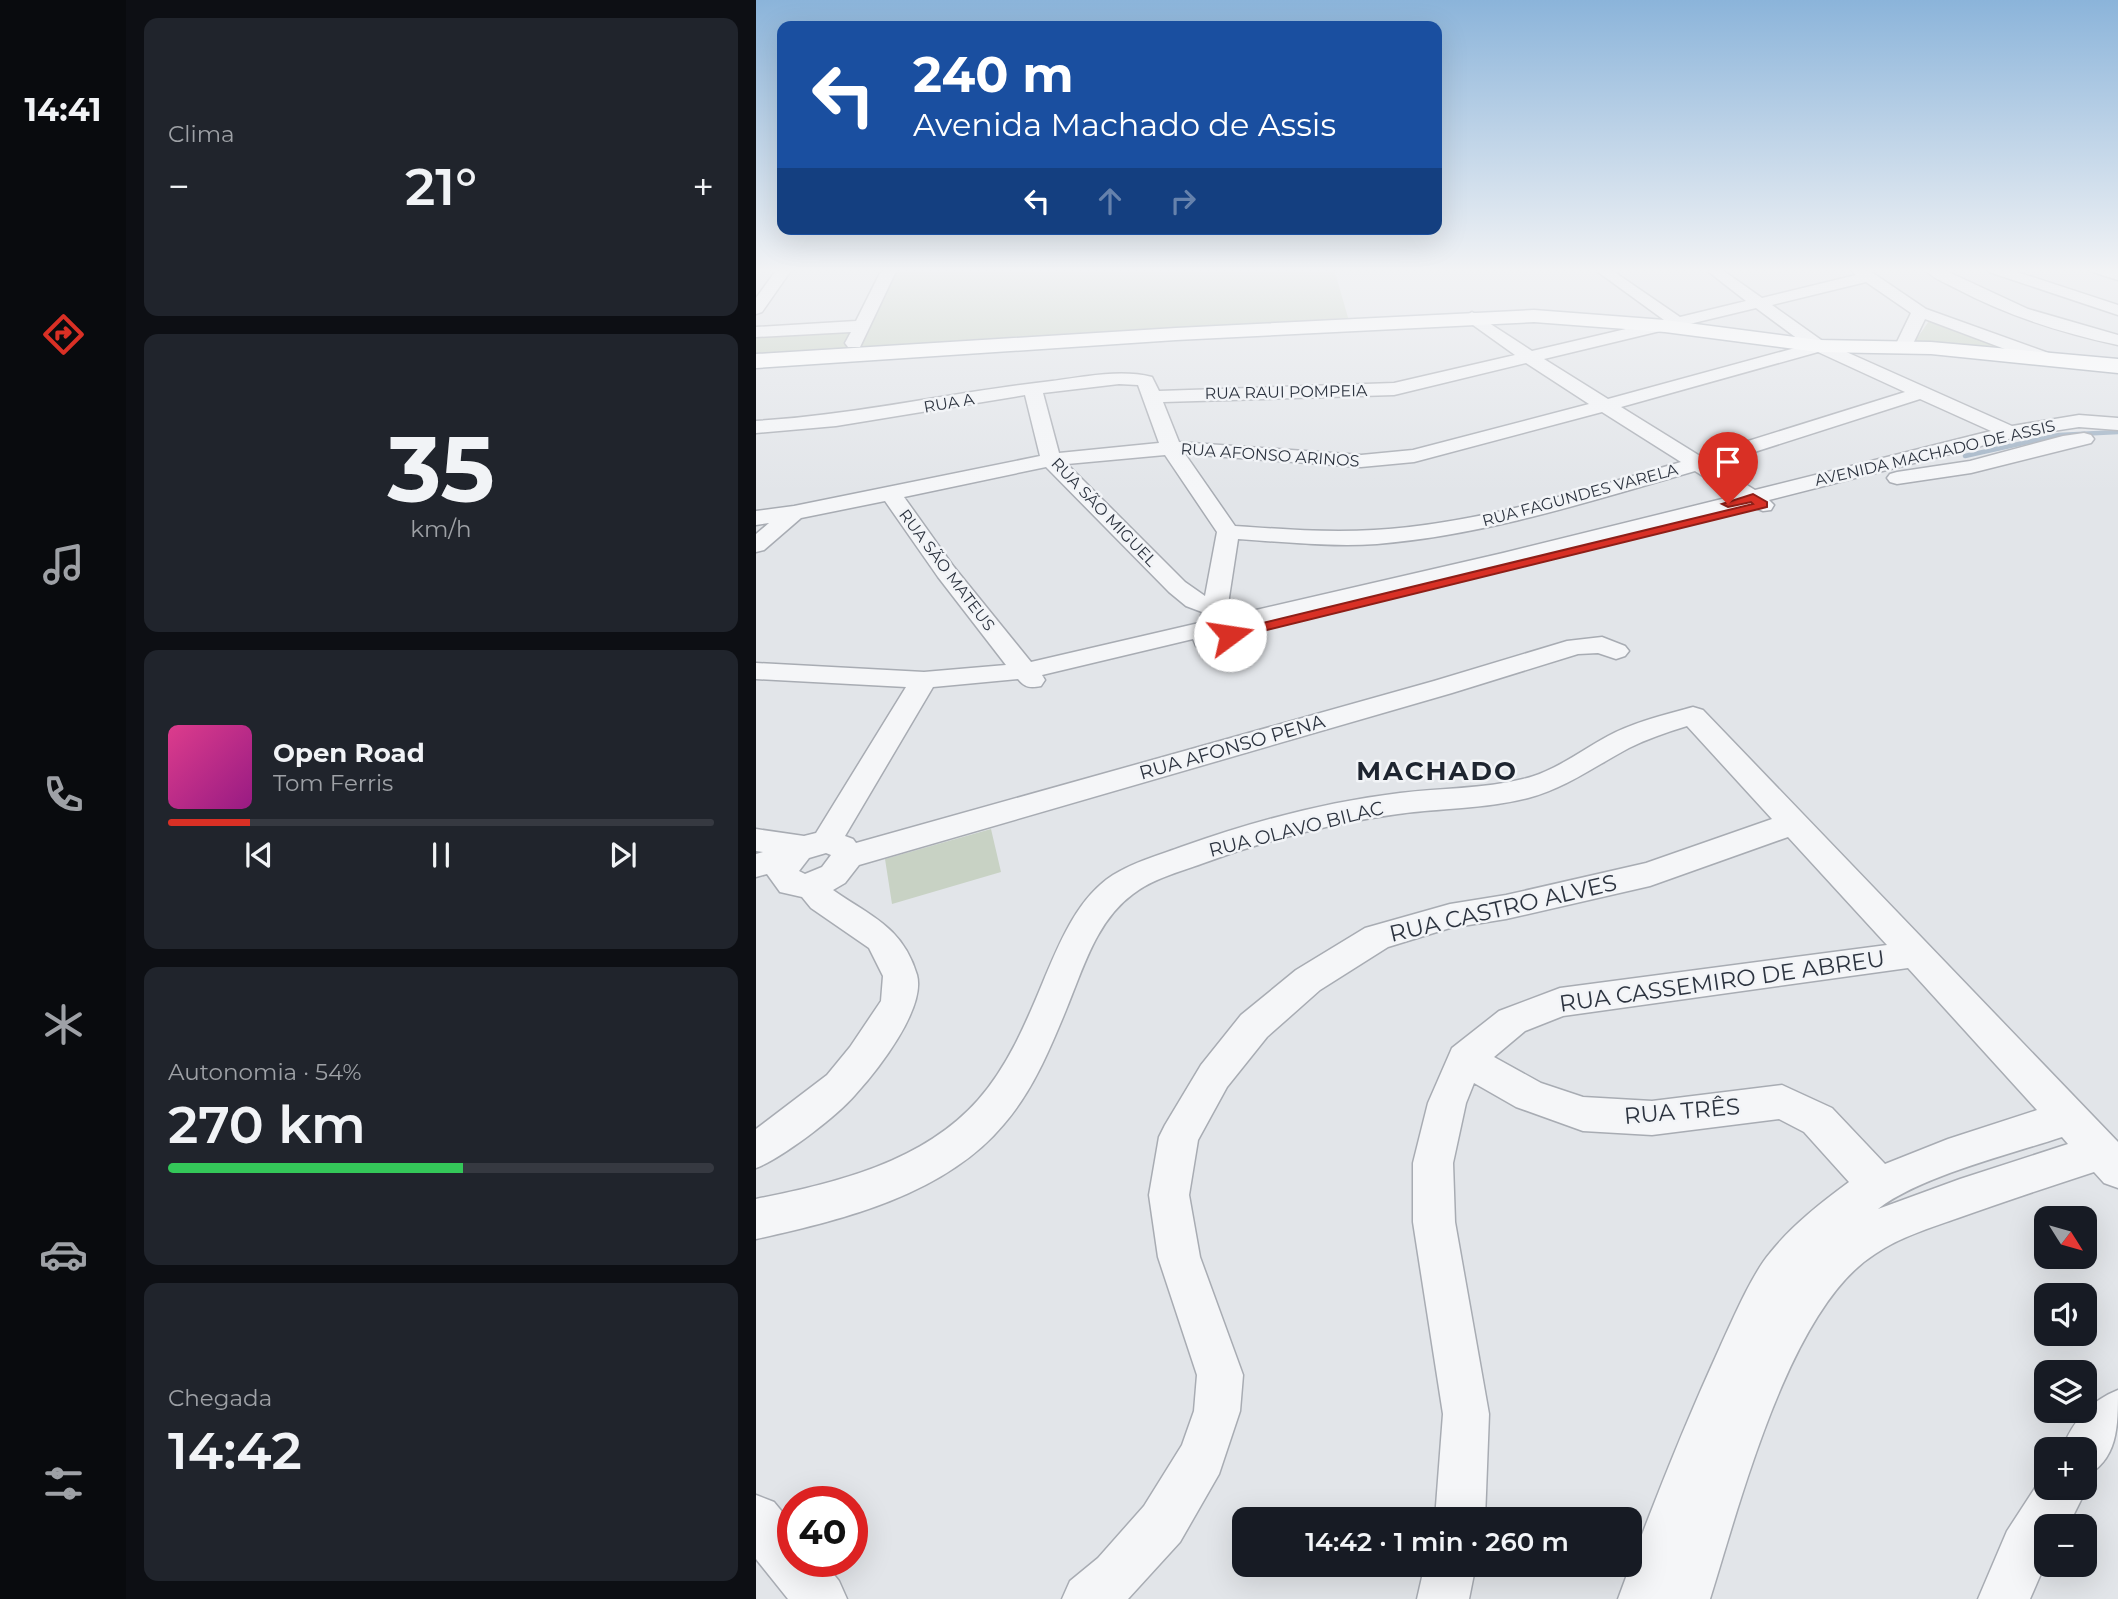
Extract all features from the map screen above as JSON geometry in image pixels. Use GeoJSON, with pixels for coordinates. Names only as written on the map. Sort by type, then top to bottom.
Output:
{"type":"FeatureCollection","features":[{"type":"Feature","properties":{"kind":"main road"},"geometry":{"type":"LineString","coordinates":[[756,361],[1011,344]]}},
{"type":"Feature","properties":{"kind":"main road"},"geometry":{"type":"LineString","coordinates":[[1793,344],[1904,346],[2118,366]]}},
{"type":"Feature","properties":{"kind":"street"},"geometry":{"type":"LineString","coordinates":[[849,353],[853,344]]}},
{"type":"Feature","properties":{"kind":"street"},"geometry":{"type":"LineString","coordinates":[[1510,344],[1758,501]]}},
{"type":"Feature","properties":{"kind":"street","name":"RUA RAUI POMPEIA"},"geometry":{"type":"LineString","coordinates":[[1147,388],[1242,392],[1385,390],[1590,344]]}},
{"type":"Feature","properties":{"kind":"street"},"geometry":{"type":"LineString","coordinates":[[1815,344],[2011,433]]}},
{"type":"Feature","properties":{"kind":"street"},"geometry":{"type":"LineString","coordinates":[[2006,344],[2048,359]]}},
{"type":"Feature","properties":{"kind":"street","name":"RUA AFONSO ARINOS"},"geometry":{"type":"LineString","coordinates":[[756,518],[794,513],[1051,460],[1171,448],[1219,449],[1361,461],[1389,459],[1435,451],[1802,354],[1818,346]]}},
{"type":"Feature","properties":{"kind":"street","name":"RUA A"},"geometry":{"type":"LineString","coordinates":[[756,427],[797,426],[879,416],[1033,388],[1147,388]]}},
{"type":"Feature","properties":{"kind":"street","name":"RUA SÃO MIGUEL"},"geometry":{"type":"LineString","coordinates":[[1033,388],[1051,460],[1177,587],[1195,601],[1210,626]]}},
{"type":"Feature","properties":{"kind":"street"},"geometry":{"type":"LineString","coordinates":[[1147,388],[1171,448],[1228,532],[1210,626]]}},
{"type":"Feature","properties":{"kind":"street","name":"RUA FAGUNDES VARELA"},"geometry":{"type":"LineString","coordinates":[[1228,532],[1324,538],[1374,537],[1467,526],[1530,512],[1831,424],[1922,392]]}},
{"type":"Feature","properties":{"kind":"street","name":"AVENIDA MACHADO DE ASSIS"},"geometry":{"type":"LineString","coordinates":[[756,685],[920,688],[1028,676],[1210,626],[1758,501],[2011,433],[2079,421],[2118,424]]}},
{"type":"Feature","properties":{"kind":"street","name":"AVENIDA MACHADO DE ASSIS"},"geometry":{"type":"LineString","coordinates":[[1758,501],[1971,467],[2063,442],[2091,438],[2118,440]]}},
{"type":"Feature","properties":{"kind":"street","name":"RUA SÃO MATEUS"},"geometry":{"type":"LineString","coordinates":[[890,492],[1004,648],[1028,676]]}},
{"type":"Feature","properties":{"kind":"street"},"geometry":{"type":"LineString","coordinates":[[756,545],[794,513]]}},
{"type":"Feature","properties":{"kind":"street","name":"RUA AFONSO PENA"},"geometry":{"type":"LineString","coordinates":[[756,839],[807,865],[1443,687],[1576,646],[1602,645],[1616,651]]}},
{"type":"Feature","properties":{"kind":"street"},"geometry":{"type":"LineString","coordinates":[[970,677],[1004,648]]}},
{"type":"Feature","properties":{"kind":"street","name":"AVENIDA MACHADO DE ASSIS"},"geometry":{"type":"LineString","coordinates":[[756,671],[920,688],[970,677],[1028,676]]}},
{"type":"Feature","properties":{"kind":"street"},"geometry":{"type":"LineString","coordinates":[[807,865],[920,688]]}},
{"type":"Feature","properties":{"kind":"street","name":"RUA OLAVO BILAC"},"geometry":{"type":"LineString","coordinates":[[756,1219],[800,1210],[909,1174],[951,1148],[984,1121],[1011,1083],[1051,1004],[1078,941],[1098,908],[1123,884],[1220,844],[1303,823],[1426,800],[1486,797],[1527,789],[1574,771],[1609,747],[1656,726],[1693,716],[1791,824]]}},
{"type":"Feature","properties":{"kind":"street"},"geometry":{"type":"LineString","coordinates":[[1791,824],[2109,1161]]}},
{"type":"Feature","properties":{"kind":"street","name":"RUA CASTRO ALVES"},"geometry":{"type":"LineString","coordinates":[[1088,1599],[1116,1576],[1162,1524],[1202,1457],[1217,1411],[1220,1375],[1179,1258],[1169,1195],[1180,1137],[1214,1076],[1254,1027],[1308,980],[1377,937],[1450,916],[1506,907],[1650,874],[1791,824]]}},
{"type":"Feature","properties":{"kind":"street"},"geometry":{"type":"LineString","coordinates":[[756,866],[807,865]]}},
{"type":"Feature","properties":{"kind":"street"},"geometry":{"type":"LineString","coordinates":[[756,1150],[840,1086],[863,1058],[899,1004],[900,976],[882,939],[822,899],[807,865]]}},
{"type":"Feature","properties":{"kind":"street","name":"RUA CASSEMIRO DE ABREU"},"geometry":{"type":"LineString","coordinates":[[1461,1507],[1466,1414],[1434,1222],[1433,1163],[1447,1104],[1465,1059],[1512,1021],[1560,1002],[1916,954]]}},
{"type":"Feature","properties":{"kind":"street","name":"RUA TRÊS"},"geometry":{"type":"LineString","coordinates":[[1465,1059],[1530,1095],[1583,1114],[1652,1118],[1782,1102],[1818,1120],[1878,1185]]}},
{"type":"Feature","properties":{"kind":"street"},"geometry":{"type":"LineString","coordinates":[[1644,1599],[1686,1480],[1721,1397],[1784,1268],[1835,1217],[1878,1185],[1948,1157],[2066,1118]]}},
{"type":"Feature","properties":{"kind":"street"},"geometry":{"type":"LineString","coordinates":[[1684,1599],[1757,1388],[1800,1303],[1824,1270],[1856,1242],[1907,1217],[1984,1189],[2109,1161]]}},
{"type":"Feature","properties":{"kind":"street"},"geometry":{"type":"LineString","coordinates":[[2094,1437],[2100,1428],[2118,1413]]}},
{"type":"Feature","properties":{"kind":"street"},"geometry":{"type":"LineString","coordinates":[[2004,1599],[2025,1549],[2056,1500]]}},
{"type":"Feature","properties":{"kind":"street"},"geometry":{"type":"LineString","coordinates":[[756,1520],[821,1599]]}},
{"type":"Feature","properties":{"kind":"street"},"geometry":{"type":"LineString","coordinates":[[1443,1599],[1448,1577]]}},
{"type":"Feature","properties":{"kind":"green space"},"geometry":{"type":"Polygon","coordinates":[[[756,344],[996,344],[756,359],[756,344]]]}},
{"type":"Feature","properties":{"kind":"green space"},"geometry":{"type":"Polygon","coordinates":[[[1913,344],[2001,344],[2035,356],[1913,344]]]}},
{"type":"Feature","properties":{"kind":"green space"},"geometry":{"type":"Polygon","coordinates":[[[991,829],[1001,872],[892,904],[885,859],[991,829]]]}},
{"type":"Feature","properties":{"kind":"waterway"},"geometry":{"type":"LineString","coordinates":[[1965,456],[2059,435],[2118,432]]}},
{"type":"Feature","properties":{"kind":"district","name":"MACHADO"},"geometry":{"type":"Point","coordinates":[1437,771]}},
{"type":"Feature","properties":{"kind":"route"},"geometry":{"type":"LineString","coordinates":[[1230,635],[1763,505],[1753,498],[1728,504]]}}]}
